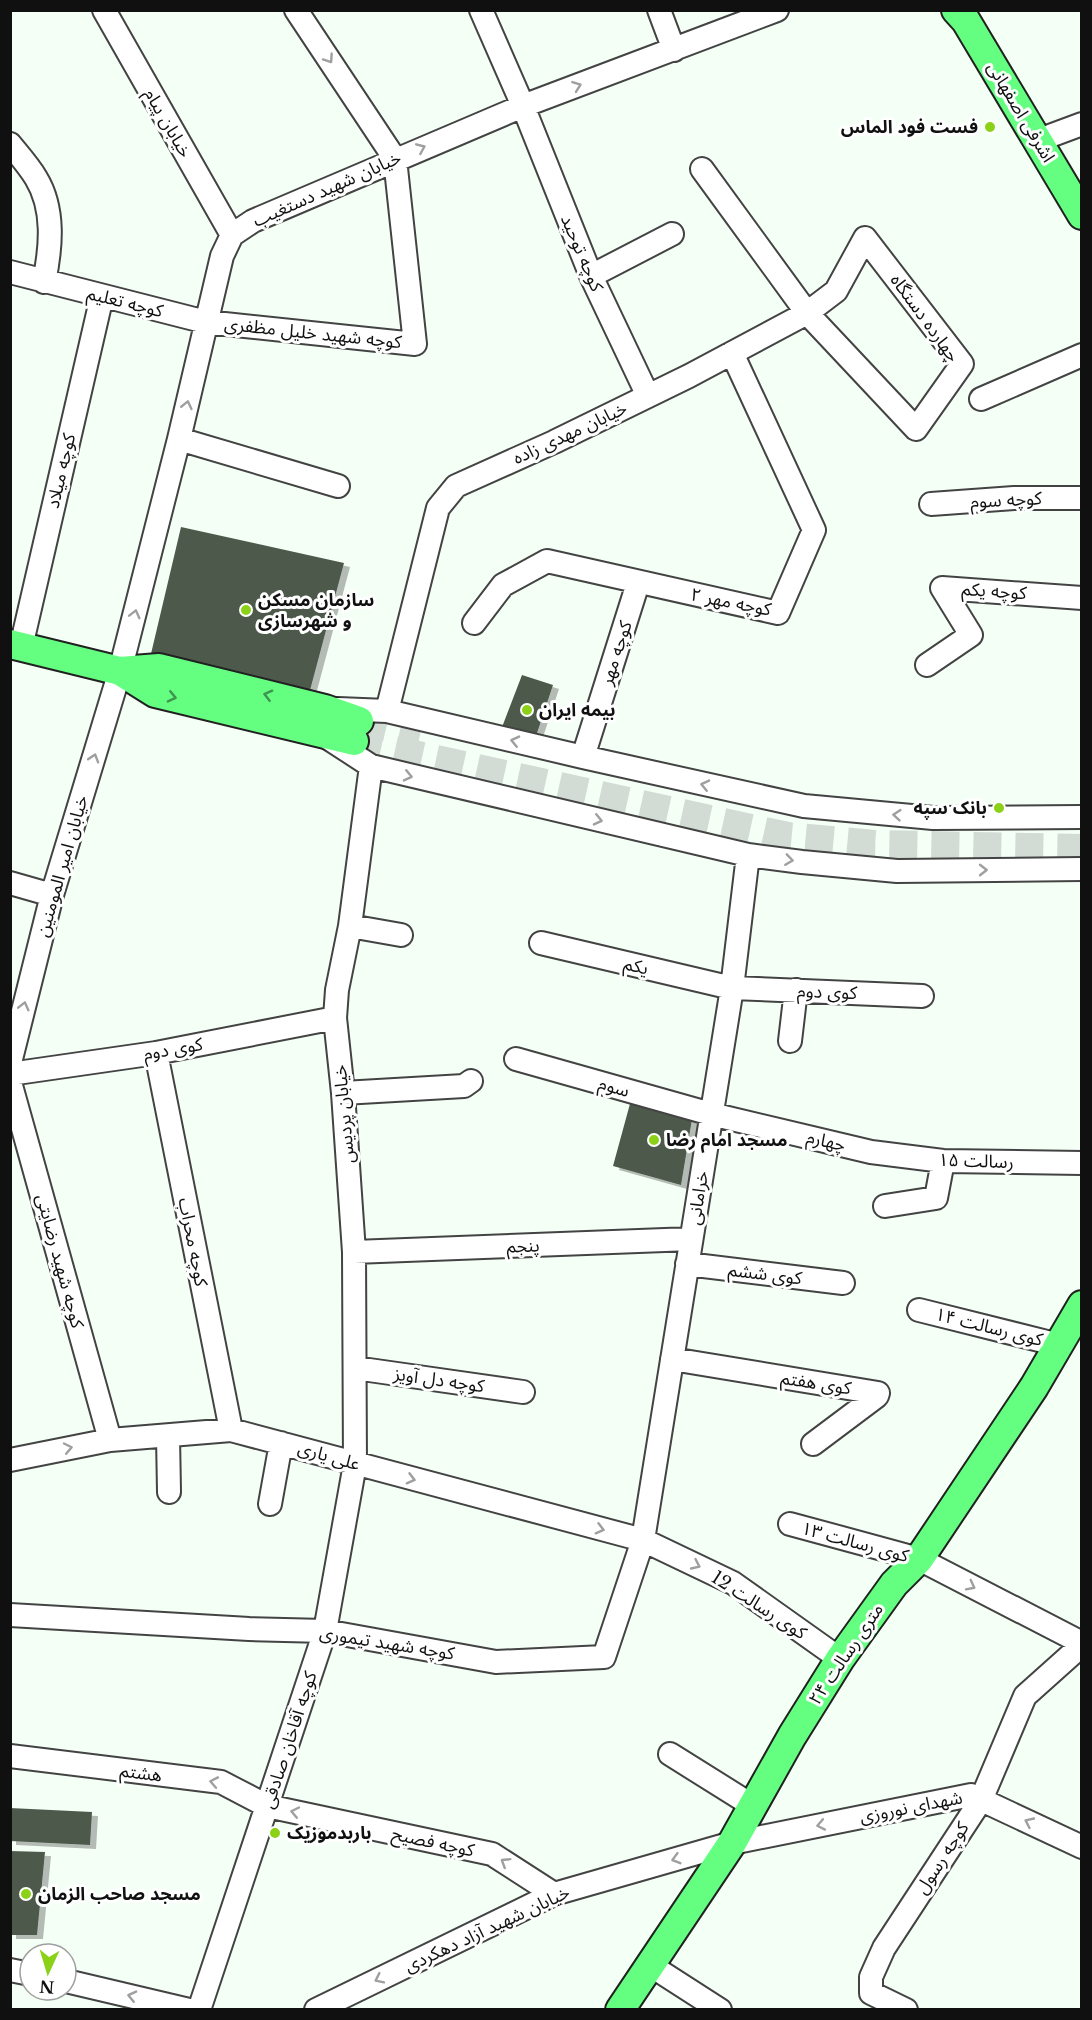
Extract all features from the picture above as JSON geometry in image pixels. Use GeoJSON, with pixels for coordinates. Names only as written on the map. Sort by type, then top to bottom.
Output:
{"type":"FeatureCollection","features":[{"type":"Feature","properties":{"kind":"main road","name":"اشرفی اصفهانی"},"geometry":{"type":"LineString","coordinates":[[956,10],[966,21],[1082,215]]}},
{"type":"Feature","properties":{"kind":"main road"},"geometry":{"type":"LineString","coordinates":[[16,645],[120,671],[155,693],[322,721],[357,731]]}},
{"type":"Feature","properties":{"kind":"main road","name":"۲۴ متری رسالت"},"geometry":{"type":"LineString","coordinates":[[620,2010],[732,1843],[792,1736],[840,1659],[894,1584],[919,1559],[1034,1387],[1082,1305]]}},
{"type":"Feature","properties":{"kind":"street","name":"خیابان پیام"},"geometry":{"type":"LineString","coordinates":[[104,10],[232,235]]}},
{"type":"Feature","properties":{"kind":"street"},"geometry":{"type":"LineString","coordinates":[[296,10],[395,159]]}},
{"type":"Feature","properties":{"kind":"street","name":"کوچه توحید"},"geometry":{"type":"LineString","coordinates":[[481,10],[523,106],[591,276],[648,396]]}},
{"type":"Feature","properties":{"kind":"street"},"geometry":{"type":"LineString","coordinates":[[659,10],[674,50]]}},
{"type":"Feature","properties":{"kind":"street","name":"خیابان شهید دستغیب"},"geometry":{"type":"LineString","coordinates":[[120,671],[179,440],[222,256],[232,235],[253,221],[523,106],[777,10]]}},
{"type":"Feature","properties":{"kind":"street"},"geometry":{"type":"LineString","coordinates":[[1039,140],[1082,124]]}},
{"type":"Feature","properties":{"kind":"street"},"geometry":{"type":"LineString","coordinates":[[10,144],[37,178],[50,213],[49,261],[44,282]]}},
{"type":"Feature","properties":{"kind":"street","name":"کوچه شهید خلیل مظفری"},"geometry":{"type":"LineString","coordinates":[[206,322],[415,344],[395,159]]}},
{"type":"Feature","properties":{"kind":"street"},"geometry":{"type":"LineString","coordinates":[[702,169],[807,313]]}},
{"type":"Feature","properties":{"kind":"street"},"geometry":{"type":"LineString","coordinates":[[591,276],[672,234]]}},
{"type":"Feature","properties":{"kind":"street","name":"خیابان مهدی زاده"},"geometry":{"type":"LineString","coordinates":[[387,711],[438,508],[456,486],[648,396],[807,313],[836,291],[865,238]]}},
{"type":"Feature","properties":{"kind":"street","name":"چهارده دستگاه"},"geometry":{"type":"LineString","coordinates":[[807,313],[916,429],[962,364],[865,238]]}},
{"type":"Feature","properties":{"kind":"street","name":"کوچه تعلیم"},"geometry":{"type":"LineString","coordinates":[[10,272],[206,322]]}},
{"type":"Feature","properties":{"kind":"street","name":"کوچه میلاد"},"geometry":{"type":"LineString","coordinates":[[16,645],[102,296]]}},
{"type":"Feature","properties":{"kind":"street","name":"کوچه مهر ۲"},"geometry":{"type":"LineString","coordinates":[[474,623],[503,585],[547,561],[778,614],[814,530],[732,353]]}},
{"type":"Feature","properties":{"kind":"street"},"geometry":{"type":"LineString","coordinates":[[981,399],[1082,355]]}},
{"type":"Feature","properties":{"kind":"street"},"geometry":{"type":"LineString","coordinates":[[179,440],[338,486]]}},
{"type":"Feature","properties":{"kind":"street","name":"کوچه سوم"},"geometry":{"type":"LineString","coordinates":[[931,504],[1014,498],[1082,498]]}},
{"type":"Feature","properties":{"kind":"street","name":"کوچه مهر"},"geometry":{"type":"LineString","coordinates":[[583,757],[638,583]]}},
{"type":"Feature","properties":{"kind":"street","name":"کوچه یکم"},"geometry":{"type":"LineString","coordinates":[[927,665],[971,634],[942,588],[1082,597]]}},
{"type":"Feature","properties":{"kind":"street","name":"خیابان امیر المومنین"},"geometry":{"type":"LineString","coordinates":[[12,1050],[52,895],[120,671]]}},
{"type":"Feature","properties":{"kind":"street"},"geometry":{"type":"LineString","coordinates":[[322,721],[387,711],[804,807],[933,818],[1082,817]]}},
{"type":"Feature","properties":{"kind":"street"},"geometry":{"type":"LineString","coordinates":[[322,721],[371,766],[748,855],[897,871],[1082,869]]}},
{"type":"Feature","properties":{"kind":"street","name":"خیابان پردیس"},"geometry":{"type":"LineString","coordinates":[[355,1464],[354,1252],[343,1093],[335,1018],[337,990],[350,926],[371,766]]}},
{"type":"Feature","properties":{"kind":"street","name":"خرامانی"},"geometry":{"type":"LineString","coordinates":[[643,1540],[732,988],[748,855]]}},
{"type":"Feature","properties":{"kind":"street"},"geometry":{"type":"LineString","coordinates":[[10,883],[52,895]]}},
{"type":"Feature","properties":{"kind":"street"},"geometry":{"type":"LineString","coordinates":[[350,926],[402,935]]}},
{"type":"Feature","properties":{"kind":"street","name":"یکم"},"geometry":{"type":"LineString","coordinates":[[541,944],[732,988]]}},
{"type":"Feature","properties":{"kind":"street","name":"کوی دوم"},"geometry":{"type":"LineString","coordinates":[[732,988],[922,996]]}},
{"type":"Feature","properties":{"kind":"street"},"geometry":{"type":"LineString","coordinates":[[790,1041],[796,990]]}},
{"type":"Feature","properties":{"kind":"street","name":"کوی دوم"},"geometry":{"type":"LineString","coordinates":[[10,1074],[156,1053],[335,1018]]}},
{"type":"Feature","properties":{"kind":"street","name":"کوچه محراب"},"geometry":{"type":"LineString","coordinates":[[156,1053],[231,1431]]}},
{"type":"Feature","properties":{"kind":"street","name":"سوم"},"geometry":{"type":"LineString","coordinates":[[516,1059],[711,1114]]}},
{"type":"Feature","properties":{"kind":"street","name":"کوچه شهید رضایتی"},"geometry":{"type":"LineString","coordinates":[[10,1082],[110,1440]]}},
{"type":"Feature","properties":{"kind":"street"},"geometry":{"type":"LineString","coordinates":[[343,1093],[464,1086],[471,1082]]}},
{"type":"Feature","properties":{"kind":"street","name":"چهارم"},"geometry":{"type":"LineString","coordinates":[[711,1114],[871,1152]]}},
{"type":"Feature","properties":{"kind":"street","name":"رسالت ۱۵"},"geometry":{"type":"LineString","coordinates":[[871,1152],[943,1161],[1082,1163]]}},
{"type":"Feature","properties":{"kind":"street"},"geometry":{"type":"LineString","coordinates":[[885,1206],[936,1198],[943,1161]]}},
{"type":"Feature","properties":{"kind":"street","name":"پنجم"},"geometry":{"type":"LineString","coordinates":[[354,1252],[691,1239]]}},
{"type":"Feature","properties":{"kind":"street","name":"کوی ششم"},"geometry":{"type":"LineString","coordinates":[[687,1264],[843,1283]]}},
{"type":"Feature","properties":{"kind":"street","name":"کوی رسالت ۱۴"},"geometry":{"type":"LineString","coordinates":[[919,1310],[1059,1345]]}},
{"type":"Feature","properties":{"kind":"street","name":"کوی هفتم"},"geometry":{"type":"LineString","coordinates":[[672,1359],[878,1393],[813,1444]]}},
{"type":"Feature","properties":{"kind":"street","name":"کوچه دل آویز"},"geometry":{"type":"LineString","coordinates":[[356,1368],[523,1392]]}},
{"type":"Feature","properties":{"kind":"street","name":"علی یاری"},"geometry":{"type":"LineString","coordinates":[[10,1460],[110,1440],[231,1431],[643,1540]]}},
{"type":"Feature","properties":{"kind":"street"},"geometry":{"type":"LineString","coordinates":[[168,1436],[169,1492]]}},
{"type":"Feature","properties":{"kind":"street"},"geometry":{"type":"LineString","coordinates":[[270,1504],[281,1443]]}},
{"type":"Feature","properties":{"kind":"street","name":"کوچه آقاخان صادقی"},"geometry":{"type":"LineString","coordinates":[[200,2010],[325,1631],[355,1464]]}},
{"type":"Feature","properties":{"kind":"street","name":"کوی رسالت ۱۳"},"geometry":{"type":"LineString","coordinates":[[790,1524],[919,1559],[1082,1644]]}},
{"type":"Feature","properties":{"kind":"street","name":"کوچه شهید تیموری"},"geometry":{"type":"LineString","coordinates":[[10,1615],[249,1629],[325,1631],[496,1662],[604,1657],[643,1540]]}},
{"type":"Feature","properties":{"kind":"street","name":"کوی رسالت 12"},"geometry":{"type":"LineString","coordinates":[[643,1540],[733,1583],[840,1659]]}},
{"type":"Feature","properties":{"kind":"street","name":"کوچه رسول"},"geometry":{"type":"LineString","coordinates":[[901,2009],[871,1993],[871,1977],[884,1948],[981,1800],[1025,1696],[1082,1644]]}},
{"type":"Feature","properties":{"kind":"street"},"geometry":{"type":"LineString","coordinates":[[670,1754],[753,1806]]}},
{"type":"Feature","properties":{"kind":"street","name":"هشتم"},"geometry":{"type":"LineString","coordinates":[[10,1756],[221,1782],[267,1806]]}},
{"type":"Feature","properties":{"kind":"street","name":"شهدای نوروزی"},"geometry":{"type":"LineString","coordinates":[[732,1843],[971,1796],[1082,1847]]}},
{"type":"Feature","properties":{"kind":"street","name":"کوچه فصیح"},"geometry":{"type":"LineString","coordinates":[[267,1806],[492,1854],[554,1894]]}},
{"type":"Feature","properties":{"kind":"street","name":"خیابان شهید آزاد دهکردی"},"geometry":{"type":"LineString","coordinates":[[324,2008],[554,1894],[732,1843]]}},
{"type":"Feature","properties":{"kind":"street"},"geometry":{"type":"LineString","coordinates":[[650,1965],[720,2010]]}},
{"type":"Feature","properties":{"kind":"street"},"geometry":{"type":"LineString","coordinates":[[78,1984],[189,2010]]}},
{"type":"Feature","properties":{"kind":"building","name":"سازمان مسکن و شهرسازی"},"geometry":{"type":"Polygon","coordinates":[[[181,527],[344,563],[309,694],[150,658],[181,527]]]}},
{"type":"Feature","properties":{"kind":"building","name":"بیمه ایران"},"geometry":{"type":"Polygon","coordinates":[[[522,675],[553,685],[534,742],[499,735],[522,675]]]}},
{"type":"Feature","properties":{"kind":"building","name":"مسجد امام رضا"},"geometry":{"type":"Polygon","coordinates":[[[631,1100],[693,1113],[681,1185],[613,1166],[631,1100]]]}},
{"type":"Feature","properties":{"kind":"building"},"geometry":{"type":"Polygon","coordinates":[[[10,1808],[92,1812],[90,1845],[10,1841],[10,1808]]]}},
{"type":"Feature","properties":{"kind":"building","name":"مسجد صاحب الزمان"},"geometry":{"type":"Polygon","coordinates":[[[10,1851],[45,1852],[37,1935],[10,1935],[10,1851]]]}},
{"type":"Feature","properties":{"kind":"tunnel"},"geometry":{"type":"LineString","coordinates":[[359,721],[420,735]]}},
{"type":"Feature","properties":{"kind":"tunnel"},"geometry":{"type":"LineString","coordinates":[[354,741],[788,836],[875,844],[1082,848]]}},
{"type":"Feature","properties":{"kind":"place","name":"فست فود الماس"},"geometry":{"type":"Point","coordinates":[990,127]}},
{"type":"Feature","properties":{"kind":"place","name":"سازمان مسکن و شهرسازی"},"geometry":{"type":"Point","coordinates":[246,610]}},
{"type":"Feature","properties":{"kind":"place","name":"بیمه ایران"},"geometry":{"type":"Point","coordinates":[527,710]}},
{"type":"Feature","properties":{"kind":"place","name":"بانک سپه"},"geometry":{"type":"Point","coordinates":[999,808]}},
{"type":"Feature","properties":{"kind":"place","name":"مسجد امام رضا"},"geometry":{"type":"Point","coordinates":[654,1140]}},
{"type":"Feature","properties":{"kind":"place","name":"باربدموزیک"},"geometry":{"type":"Point","coordinates":[275,1833]}},
{"type":"Feature","properties":{"kind":"place","name":"مسجد صاحب الزمان"},"geometry":{"type":"Point","coordinates":[26,1894]}}]}
